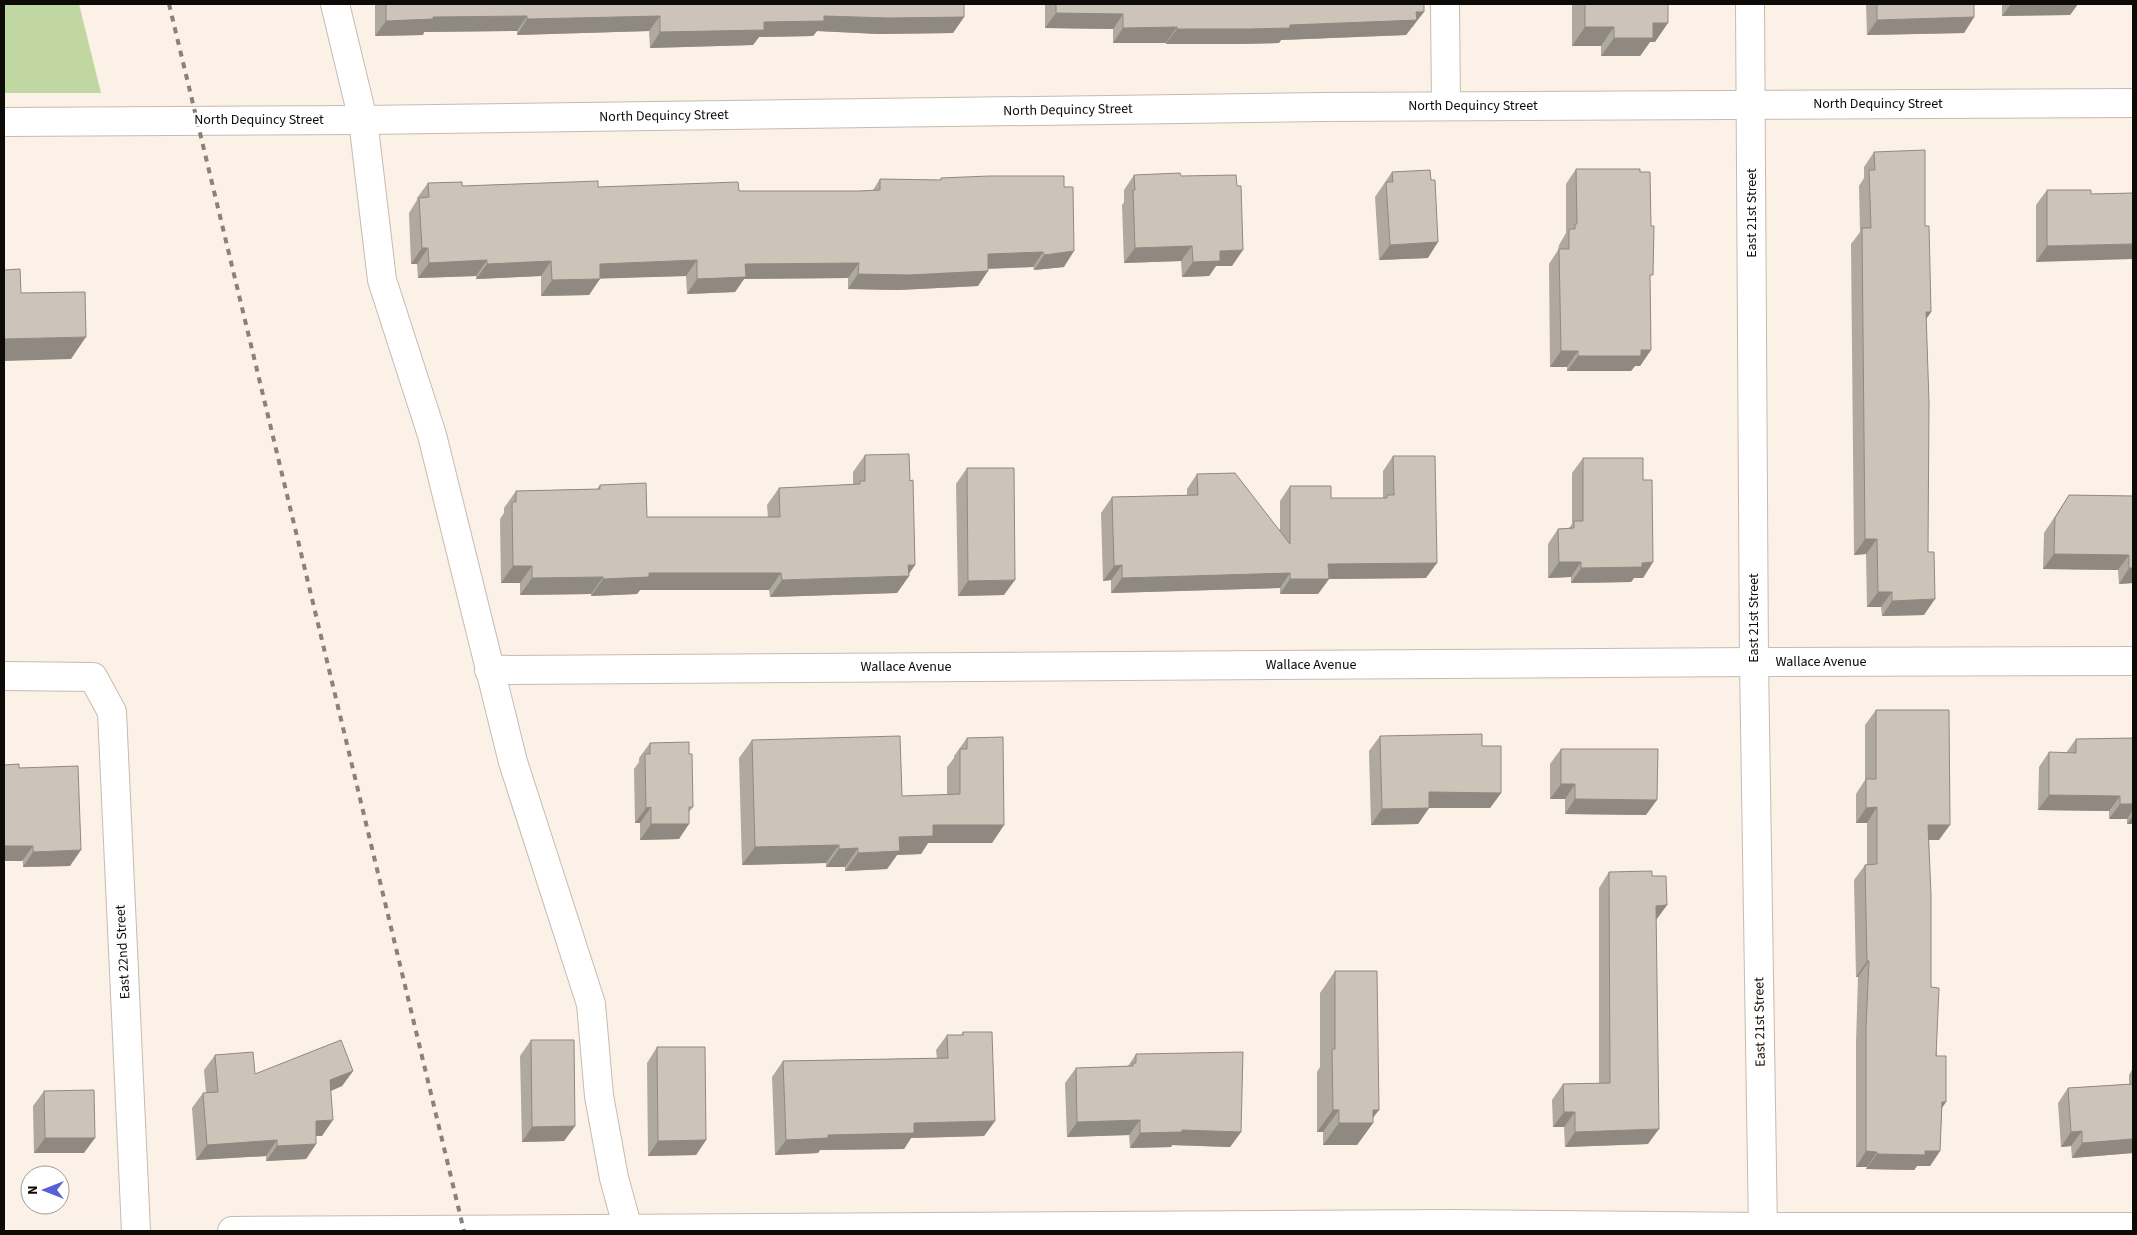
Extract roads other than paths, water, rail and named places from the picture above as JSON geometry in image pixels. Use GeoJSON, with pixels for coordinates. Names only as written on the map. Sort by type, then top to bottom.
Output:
{"type":"FeatureCollection","features":[{"type":"Feature","properties":{"kind":"street"},"geometry":{"type":"LineString","coordinates":[[335,4],[363,120],[382,280],[432,435],[513,762],[591,1004],[599,1096],[614,1178],[628,1229]]}},
{"type":"Feature","properties":{"kind":"street"},"geometry":{"type":"LineString","coordinates":[[1445,4],[1446,106]]}},
{"type":"Feature","properties":{"kind":"street","name":"East 21st Street"},"geometry":{"type":"LineString","coordinates":[[1750,4],[1754,662],[1763,1229]]}},
{"type":"Feature","properties":{"kind":"street","name":"North Dequincy Street"},"geometry":{"type":"LineString","coordinates":[[4,122],[363,120],[1446,106],[2133,103]]}},
{"type":"Feature","properties":{"kind":"street","name":"Wallace Avenue"},"geometry":{"type":"LineString","coordinates":[[489,670],[2133,661]]}},
{"type":"Feature","properties":{"kind":"street","name":"East 22nd Street"},"geometry":{"type":"LineString","coordinates":[[4,676],[93,677],[112,712],[136,1231]]}},
{"type":"Feature","properties":{"kind":"street"},"geometry":{"type":"LineString","coordinates":[[232,1231],[2133,1227]]}},
{"type":"Feature","properties":{"kind":"railway"},"geometry":{"type":"LineString","coordinates":[[169,4],[464,1231]]}}]}
